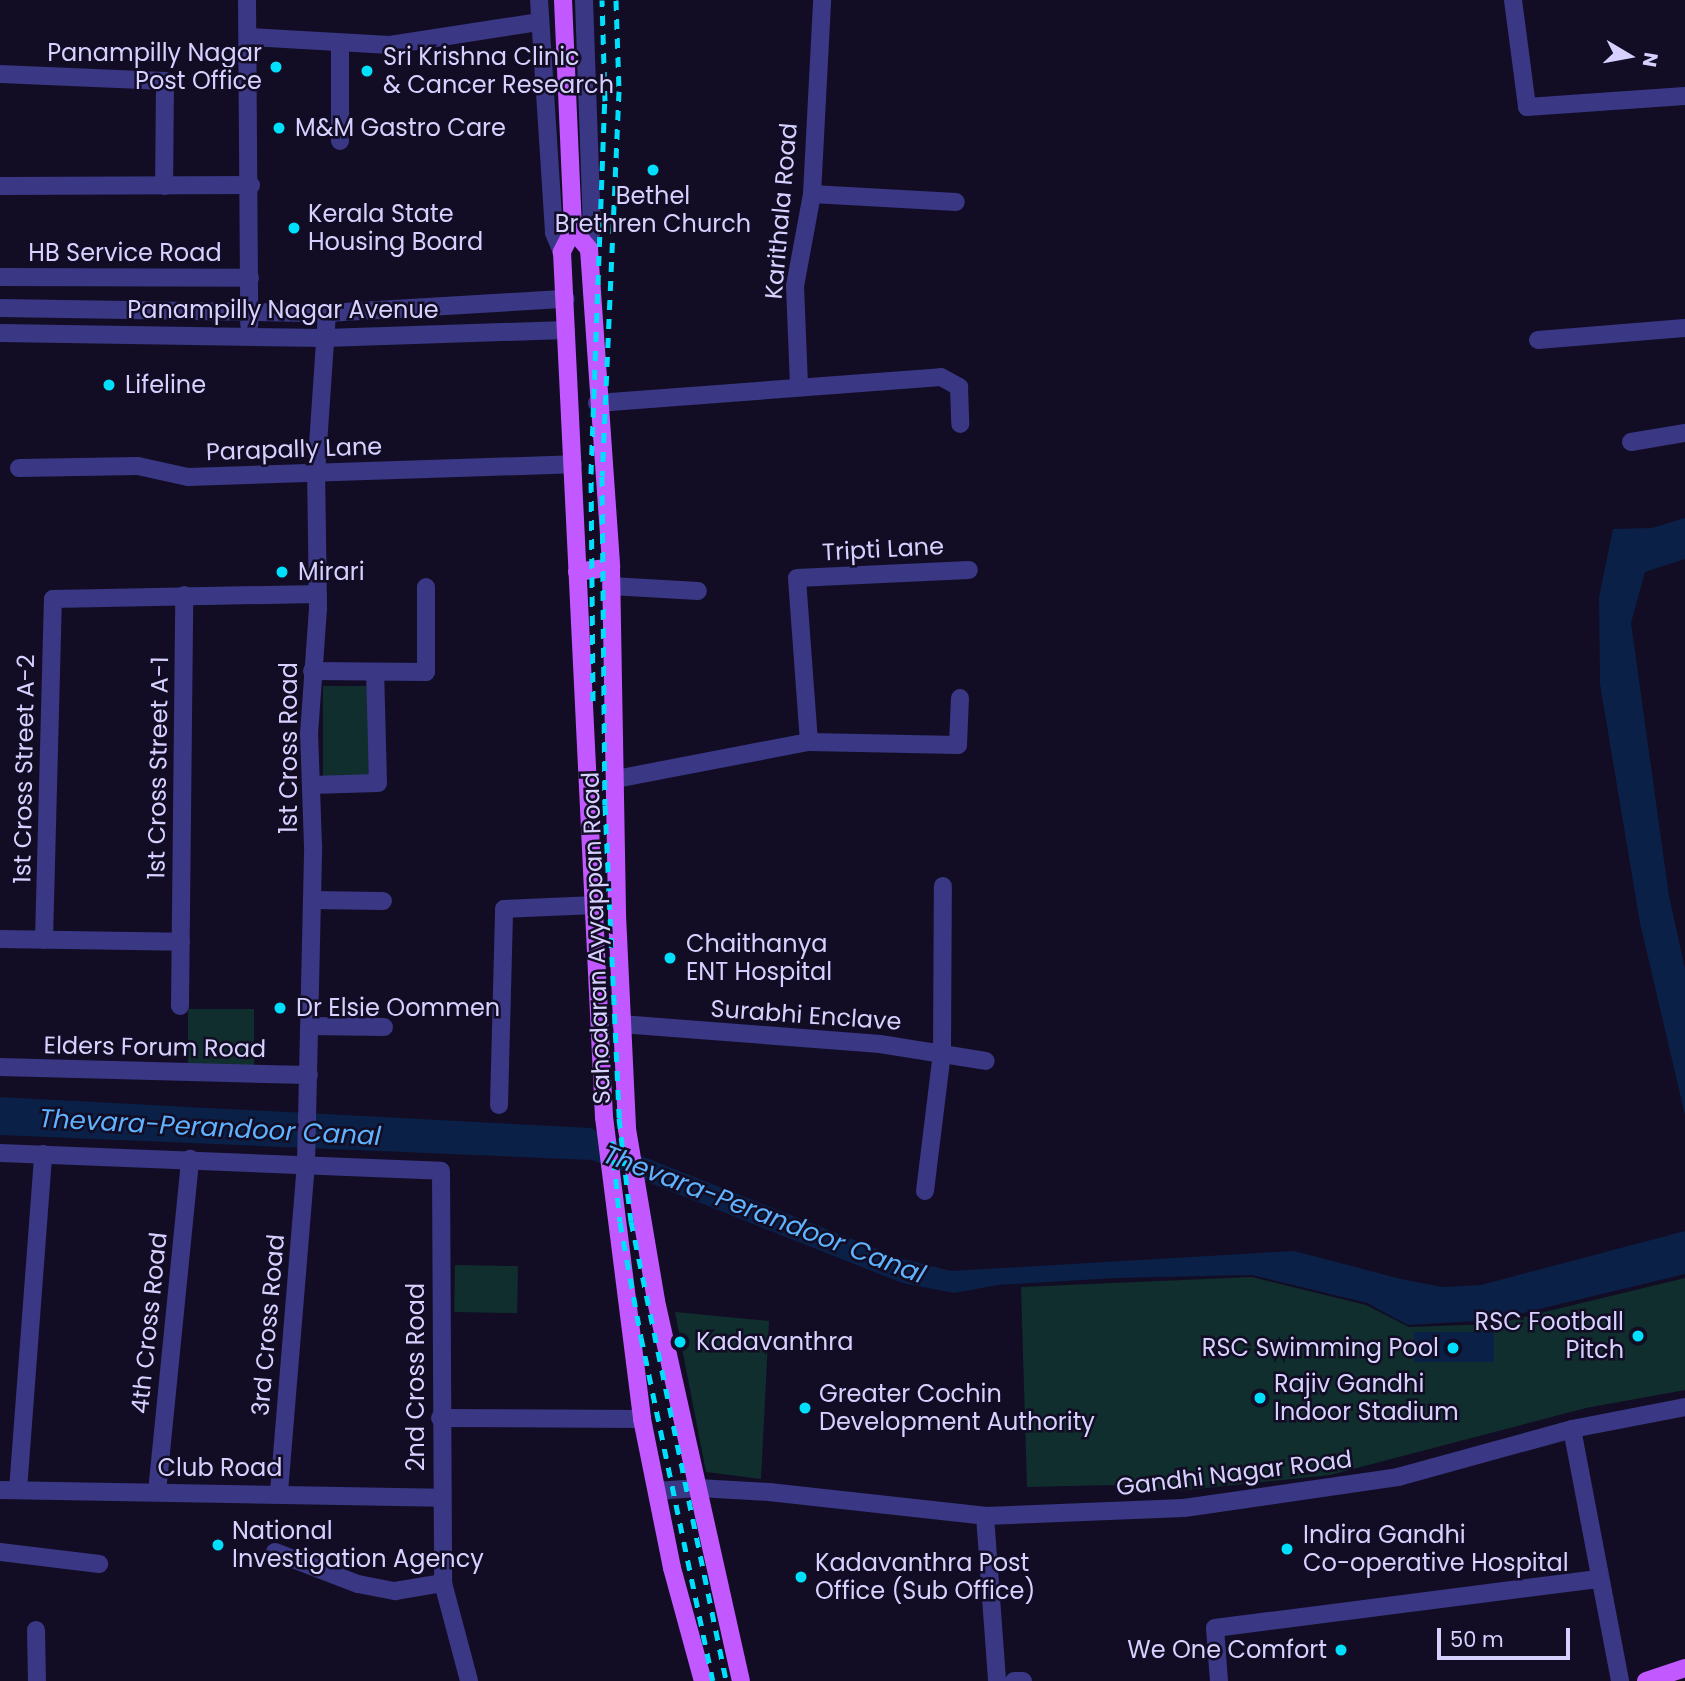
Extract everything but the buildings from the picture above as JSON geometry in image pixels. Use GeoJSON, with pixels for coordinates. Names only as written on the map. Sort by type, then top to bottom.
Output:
{"type":"FeatureCollection","features":[{"type":"Feature","properties":{"kind":"main road"},"geometry":{"type":"LineString","coordinates":[[562,253],[573,230],[563,0]]}},
{"type":"Feature","properties":{"kind":"main road"},"geometry":{"type":"LineString","coordinates":[[573,230],[589,250]]}},
{"type":"Feature","properties":{"kind":"main road","name":"Sahodaran Ayyappan Road"},"geometry":{"type":"LineString","coordinates":[[589,250],[597,404],[611,567],[621,1024],[627,1129],[633,1179],[741,1681]]}},
{"type":"Feature","properties":{"kind":"main road","name":"Sahodaran Ayyappan Road"},"geometry":{"type":"LineString","coordinates":[[562,253],[576,572],[609,1173],[642,1419],[703,1681]]}},
{"type":"Feature","properties":{"kind":"main road"},"geometry":{"type":"LineString","coordinates":[[566,299],[593,334]]}},
{"type":"Feature","properties":{"kind":"main road"},"geometry":{"type":"LineString","coordinates":[[576,572],[611,567]]}},
{"type":"Feature","properties":{"kind":"main road"},"geometry":{"type":"LineString","coordinates":[[1646,1681],[1685,1668]]}},
{"type":"Feature","properties":{"kind":"street"},"geometry":{"type":"LineString","coordinates":[[247,0],[251,185],[249,338]]}},
{"type":"Feature","properties":{"kind":"street"},"geometry":{"type":"LineString","coordinates":[[539,0],[554,233],[562,253]]}},
{"type":"Feature","properties":{"kind":"street"},"geometry":{"type":"LineString","coordinates":[[584,0],[592,225],[589,250]]}},
{"type":"Feature","properties":{"kind":"street","name":"Karithala Road"},"geometry":{"type":"LineString","coordinates":[[799,385],[795,286],[812,194],[822,0]]}},
{"type":"Feature","properties":{"kind":"street"},"geometry":{"type":"LineString","coordinates":[[1513,0],[1527,107],[1685,96]]}},
{"type":"Feature","properties":{"kind":"street"},"geometry":{"type":"LineString","coordinates":[[248,37],[390,45],[539,22]]}},
{"type":"Feature","properties":{"kind":"street"},"geometry":{"type":"LineString","coordinates":[[340,141],[341,43]]}},
{"type":"Feature","properties":{"kind":"street"},"geometry":{"type":"LineString","coordinates":[[0,74],[165,81],[164,186]]}},
{"type":"Feature","properties":{"kind":"street"},"geometry":{"type":"LineString","coordinates":[[0,186],[251,185]]}},
{"type":"Feature","properties":{"kind":"street"},"geometry":{"type":"LineString","coordinates":[[812,194],[956,202]]}},
{"type":"Feature","properties":{"kind":"street","name":"HB Service Road"},"geometry":{"type":"LineString","coordinates":[[0,277],[250,278]]}},
{"type":"Feature","properties":{"kind":"street","name":"Panampilly Nagar Avenue"},"geometry":{"type":"LineString","coordinates":[[0,308],[327,313],[566,299]]}},
{"type":"Feature","properties":{"kind":"street","name":"1st Cross Road"},"geometry":{"type":"LineString","coordinates":[[309,1075],[312,671],[318,594],[316,474],[327,313]]}},
{"type":"Feature","properties":{"kind":"street"},"geometry":{"type":"LineString","coordinates":[[1538,340],[1685,328]]}},
{"type":"Feature","properties":{"kind":"street","name":"Panampilly Nagar Avenue"},"geometry":{"type":"LineString","coordinates":[[0,333],[325,338],[566,330]]}},
{"type":"Feature","properties":{"kind":"street"},"geometry":{"type":"LineString","coordinates":[[597,404],[799,385],[942,377],[959,387],[960,424]]}},
{"type":"Feature","properties":{"kind":"street"},"geometry":{"type":"LineString","coordinates":[[1631,442],[1685,433]]}},
{"type":"Feature","properties":{"kind":"street","name":"Parapally Lane"},"geometry":{"type":"LineString","coordinates":[[19,468],[138,466],[188,477],[572,464]]}},
{"type":"Feature","properties":{"kind":"street","name":"Tripti Lane"},"geometry":{"type":"LineString","coordinates":[[809,743],[797,578],[969,570]]}},
{"type":"Feature","properties":{"kind":"street"},"geometry":{"type":"LineString","coordinates":[[611,586],[698,591]]}},
{"type":"Feature","properties":{"kind":"street"},"geometry":{"type":"LineString","coordinates":[[312,671],[426,672],[426,587]]}},
{"type":"Feature","properties":{"kind":"street"},"geometry":{"type":"LineString","coordinates":[[184,595],[318,594]]}},
{"type":"Feature","properties":{"kind":"street","name":"1st Cross Street A-2"},"geometry":{"type":"LineString","coordinates":[[44,940],[53,599],[184,595]]}},
{"type":"Feature","properties":{"kind":"street","name":"1st Cross Street A-1"},"geometry":{"type":"LineString","coordinates":[[180,1006],[184,595]]}},
{"type":"Feature","properties":{"kind":"street"},"geometry":{"type":"LineString","coordinates":[[311,785],[378,783],[375,672]]}},
{"type":"Feature","properties":{"kind":"street"},"geometry":{"type":"LineString","coordinates":[[617,779],[809,743],[958,745],[960,698]]}},
{"type":"Feature","properties":{"kind":"street"},"geometry":{"type":"LineString","coordinates":[[925,1191],[942,1052],[943,886]]}},
{"type":"Feature","properties":{"kind":"street"},"geometry":{"type":"LineString","coordinates":[[312,900],[383,901]]}},
{"type":"Feature","properties":{"kind":"street"},"geometry":{"type":"LineString","coordinates":[[499,1105],[504,909],[596,905]]}},
{"type":"Feature","properties":{"kind":"street"},"geometry":{"type":"LineString","coordinates":[[0,939],[181,942]]}},
{"type":"Feature","properties":{"kind":"street","name":"Surabhi Enclave"},"geometry":{"type":"LineString","coordinates":[[621,1024],[942,1052],[986,1061]]}},
{"type":"Feature","properties":{"kind":"street"},"geometry":{"type":"LineString","coordinates":[[310,1026],[384,1027]]}},
{"type":"Feature","properties":{"kind":"street","name":"Elders Forum Road"},"geometry":{"type":"LineString","coordinates":[[0,1067],[309,1075]]}},
{"type":"Feature","properties":{"kind":"street","name":"3rd Cross Road"},"geometry":{"type":"LineString","coordinates":[[279,1492],[306,1163],[309,1075]]}},
{"type":"Feature","properties":{"kind":"street"},"geometry":{"type":"LineString","coordinates":[[0,1153],[306,1163]]}},
{"type":"Feature","properties":{"kind":"street"},"geometry":{"type":"LineString","coordinates":[[18,1490],[43,1154]]}},
{"type":"Feature","properties":{"kind":"street","name":"4th Cross Road"},"geometry":{"type":"LineString","coordinates":[[157,1492],[190,1159]]}},
{"type":"Feature","properties":{"kind":"street","name":"2nd Cross Road"},"geometry":{"type":"LineString","coordinates":[[306,1163],[442,1171],[440,1498],[443,1583],[469,1681]]}},
{"type":"Feature","properties":{"kind":"street","name":"Gandhi Nagar Road"},"geometry":{"type":"LineString","coordinates":[[657,1491],[698,1488],[985,1516],[1136,1511],[1252,1500],[1398,1477],[1572,1429],[1685,1407]]}},
{"type":"Feature","properties":{"kind":"street"},"geometry":{"type":"LineString","coordinates":[[440,1418],[642,1419]]}},
{"type":"Feature","properties":{"kind":"street"},"geometry":{"type":"LineString","coordinates":[[1572,1429],[1620,1681]]}},
{"type":"Feature","properties":{"kind":"street","name":"Club Road"},"geometry":{"type":"LineString","coordinates":[[0,1490],[279,1492],[440,1498]]}},
{"type":"Feature","properties":{"kind":"street"},"geometry":{"type":"LineString","coordinates":[[985,1516],[997,1681]]}},
{"type":"Feature","properties":{"kind":"street"},"geometry":{"type":"LineString","coordinates":[[0,1552],[99,1564]]}},
{"type":"Feature","properties":{"kind":"street"},"geometry":{"type":"LineString","coordinates":[[275,1552],[358,1584],[395,1591],[443,1583]]}},
{"type":"Feature","properties":{"kind":"street"},"geometry":{"type":"LineString","coordinates":[[1219,1681],[1215,1628],[1600,1580]]}},
{"type":"Feature","properties":{"kind":"street"},"geometry":{"type":"LineString","coordinates":[[36,1630],[37,1681]]}},
{"type":"Feature","properties":{"kind":"street"},"geometry":{"type":"LineString","coordinates":[[1014,1681],[1023,1681]]}},
{"type":"Feature","properties":{"kind":"green space"},"geometry":{"type":"Polygon","coordinates":[[[323,686],[371,686],[371,780],[323,780],[323,686]]]}},
{"type":"Feature","properties":{"kind":"green space"},"geometry":{"type":"Polygon","coordinates":[[[188,1009],[254,1009],[254,1065],[188,1065],[188,1009]]]}},
{"type":"Feature","properties":{"kind":"green space"},"geometry":{"type":"Polygon","coordinates":[[[455,1265],[518,1266],[517,1313],[454,1312],[455,1265]]]}},
{"type":"Feature","properties":{"kind":"green space"},"geometry":{"type":"Polygon","coordinates":[[[1252,1277],[1366,1305],[1409,1327],[1495,1324],[1685,1278],[1685,1390],[1586,1408],[1330,1475],[1177,1491],[1113,1485],[1027,1487],[1021,1287],[1252,1277]]]}},
{"type":"Feature","properties":{"kind":"green space"},"geometry":{"type":"Polygon","coordinates":[[[675,1312],[769,1321],[761,1479],[706,1472],[675,1312]]]}},
{"type":"Feature","properties":{"kind":"water"},"geometry":{"type":"Polygon","coordinates":[[[1685,518],[1685,559],[1645,572],[1631,623],[1669,896],[1685,969],[1685,1115],[1640,923],[1600,684],[1599,597],[1613,529],[1652,528],[1685,518]]]}},
{"type":"Feature","properties":{"kind":"water","name":"Thevara-Perandoor Canal"},"geometry":{"type":"Polygon","coordinates":[[[0,1097],[591,1128],[636,1154],[900,1258],[951,1271],[1294,1251],[1442,1287],[1481,1285],[1685,1231],[1685,1274],[1494,1320],[1408,1325],[1367,1303],[1252,1275],[1115,1278],[998,1285],[954,1293],[902,1283],[592,1160],[0,1135],[0,1097]]]}},
{"type":"Feature","properties":{"kind":"water"},"geometry":{"type":"Polygon","coordinates":[[[1414,1332],[1494,1332],[1494,1362],[1414,1362],[1414,1332]]]}},
{"type":"Feature","properties":{"kind":"railway"},"geometry":{"type":"LineString","coordinates":[[593,701],[591,474],[605,101],[602,0]]}},
{"type":"Feature","properties":{"kind":"railway"},"geometry":{"type":"LineString","coordinates":[[616,0],[619,91],[602,476],[605,805],[619,1118],[631,1221],[726,1681]]}},
{"type":"Feature","properties":{"kind":"railway"},"geometry":{"type":"LineString","coordinates":[[612,1141],[620,1222],[641,1337],[713,1681]]}},
{"type":"Feature","properties":{"kind":"place","name":"Panampilly Nagar Post Office"},"geometry":{"type":"Point","coordinates":[276,67]}},
{"type":"Feature","properties":{"kind":"place","name":"Sri Krishna Clinic & Cancer Research"},"geometry":{"type":"Point","coordinates":[367,71]}},
{"type":"Feature","properties":{"kind":"place","name":"M&M Gastro Care"},"geometry":{"type":"Point","coordinates":[279,128]}},
{"type":"Feature","properties":{"kind":"place","name":"Bethel Brethren Church"},"geometry":{"type":"Point","coordinates":[653,170]}},
{"type":"Feature","properties":{"kind":"place","name":"Kerala State Housing Board"},"geometry":{"type":"Point","coordinates":[294,228]}},
{"type":"Feature","properties":{"kind":"place","name":"Lifeline"},"geometry":{"type":"Point","coordinates":[109,385]}},
{"type":"Feature","properties":{"kind":"place","name":"Mirari"},"geometry":{"type":"Point","coordinates":[282,572]}},
{"type":"Feature","properties":{"kind":"place","name":"Chaithanya ENT Hospital"},"geometry":{"type":"Point","coordinates":[670,958]}},
{"type":"Feature","properties":{"kind":"place","name":"Dr Elsie Oommen"},"geometry":{"type":"Point","coordinates":[280,1008]}},
{"type":"Feature","properties":{"kind":"place","name":"RSC Football Pitch"},"geometry":{"type":"Point","coordinates":[1638,1336]}},
{"type":"Feature","properties":{"kind":"place","name":"Kadavanthra"},"geometry":{"type":"Point","coordinates":[680,1342]}},
{"type":"Feature","properties":{"kind":"place","name":"RSC Swimming Pool"},"geometry":{"type":"Point","coordinates":[1453,1348]}},
{"type":"Feature","properties":{"kind":"place","name":"Rajiv Gandhi Indoor Stadium"},"geometry":{"type":"Point","coordinates":[1260,1398]}},
{"type":"Feature","properties":{"kind":"place","name":"Greater Cochin Development Authority"},"geometry":{"type":"Point","coordinates":[805,1408]}},
{"type":"Feature","properties":{"kind":"place","name":"National Investigation Agency"},"geometry":{"type":"Point","coordinates":[218,1545]}},
{"type":"Feature","properties":{"kind":"place","name":"Indira Gandhi Co-operative Hospital"},"geometry":{"type":"Point","coordinates":[1287,1549]}},
{"type":"Feature","properties":{"kind":"place","name":"Kadavanthra Post Office (Sub Office)"},"geometry":{"type":"Point","coordinates":[801,1577]}},
{"type":"Feature","properties":{"kind":"place","name":"We One Comfort"},"geometry":{"type":"Point","coordinates":[1341,1650]}}]}
